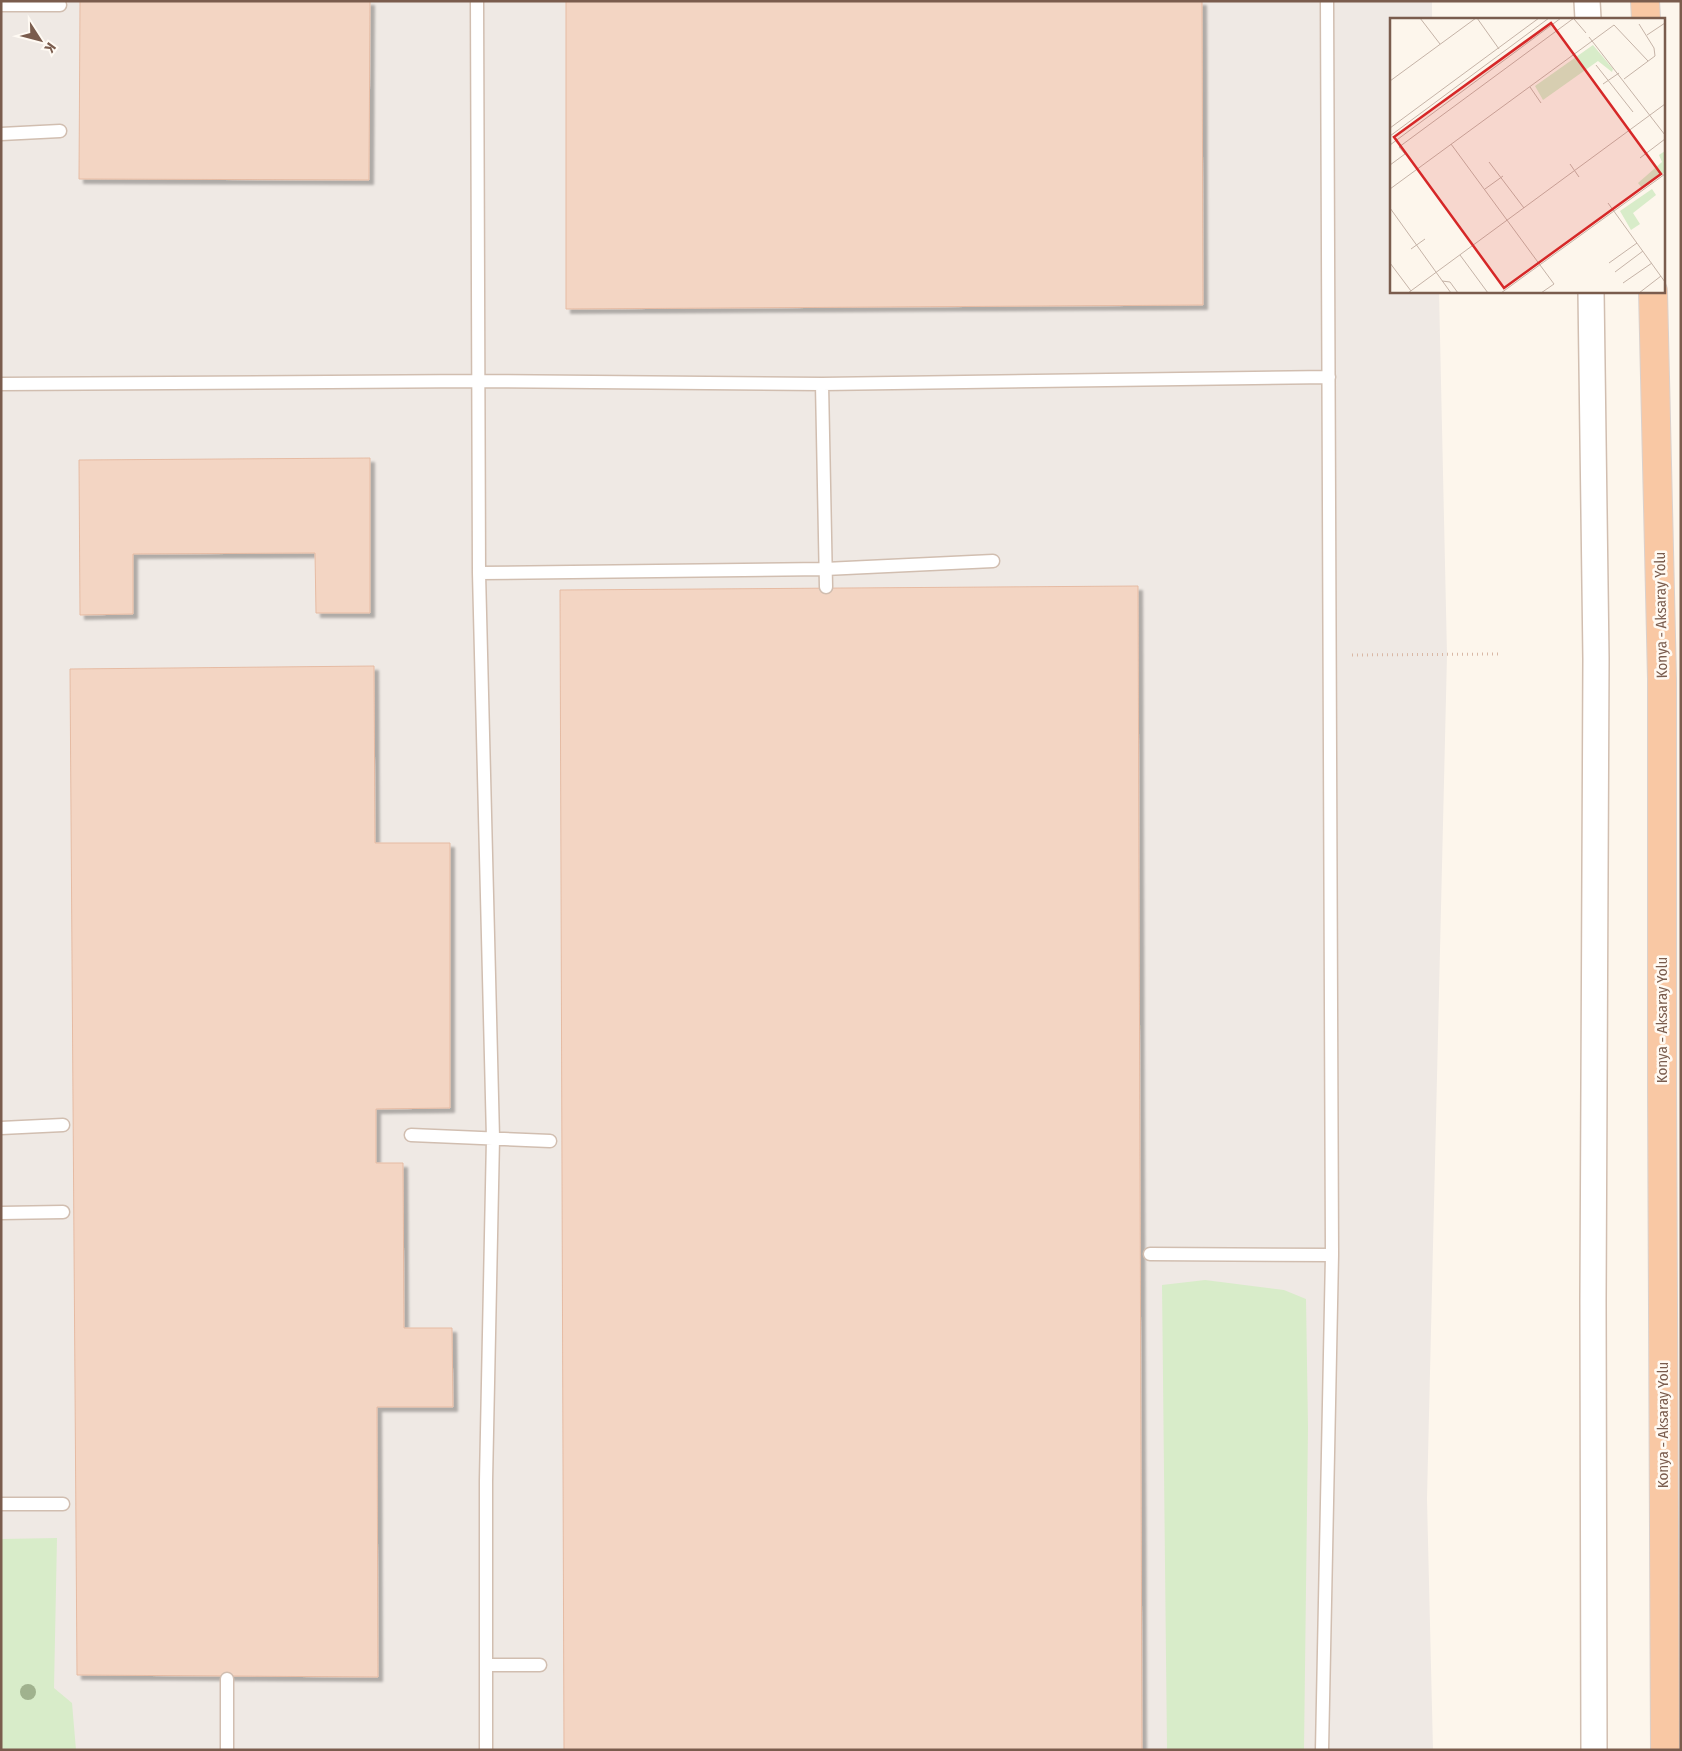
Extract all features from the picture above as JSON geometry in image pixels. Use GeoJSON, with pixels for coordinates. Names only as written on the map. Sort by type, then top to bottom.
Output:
{"type":"FeatureCollection","features":[{"type":"Feature","properties":{"kind":"highway"},"geometry":{"type":"LineString","coordinates":[[1645,1],[1646,18]]}},
{"type":"Feature","properties":{"kind":"highway","name":"Konya - Aksaray Yolu"},"geometry":{"type":"LineString","coordinates":[[1652,292],[1662,679],[1665,1750]]}},
{"type":"Feature","properties":{"kind":"street"},"geometry":{"type":"LineString","coordinates":[[1587,1],[1588,18]]}},
{"type":"Feature","properties":{"kind":"street"},"geometry":{"type":"LineString","coordinates":[[1591,292],[1596,659],[1593,1300],[1594,1750]]}},
{"type":"Feature","properties":{"kind":"lane"},"geometry":{"type":"LineString","coordinates":[[477,1],[479,572],[493,1138],[486,1480],[486,1750]]}},
{"type":"Feature","properties":{"kind":"lane"},"geometry":{"type":"LineString","coordinates":[[1322,1750],[1332,1255],[1327,1]]}},
{"type":"Feature","properties":{"kind":"lane"},"geometry":{"type":"LineString","coordinates":[[1,5],[60,5]]}},
{"type":"Feature","properties":{"kind":"lane"},"geometry":{"type":"LineString","coordinates":[[1,134],[60,131]]}},
{"type":"Feature","properties":{"kind":"lane"},"geometry":{"type":"LineString","coordinates":[[1,384],[478,381],[822,384],[1329,378]]}},
{"type":"Feature","properties":{"kind":"lane"},"geometry":{"type":"LineString","coordinates":[[822,384],[826,587]]}},
{"type":"Feature","properties":{"kind":"lane"},"geometry":{"type":"LineString","coordinates":[[479,572],[825,569],[993,561]]}},
{"type":"Feature","properties":{"kind":"lane"},"geometry":{"type":"LineString","coordinates":[[1,1128],[63,1125]]}},
{"type":"Feature","properties":{"kind":"lane"},"geometry":{"type":"LineString","coordinates":[[411,1135],[550,1140]]}},
{"type":"Feature","properties":{"kind":"lane"},"geometry":{"type":"LineString","coordinates":[[1,1213],[63,1212]]}},
{"type":"Feature","properties":{"kind":"lane"},"geometry":{"type":"LineString","coordinates":[[1150,1254],[1332,1255]]}},
{"type":"Feature","properties":{"kind":"lane"},"geometry":{"type":"LineString","coordinates":[[1,1504],[63,1504]]}},
{"type":"Feature","properties":{"kind":"lane"},"geometry":{"type":"LineString","coordinates":[[486,1665],[540,1665]]}},
{"type":"Feature","properties":{"kind":"lane"},"geometry":{"type":"LineString","coordinates":[[227,1679],[228,1750]]}},
{"type":"Feature","properties":{"kind":"path"},"geometry":{"type":"LineString","coordinates":[[1329,655],[1499,654]]}},
{"type":"Feature","properties":{"kind":"shaded area"},"geometry":{"type":"Polygon","coordinates":[[[1,1],[1432,1],[1432,18],[1390,18],[1390,292],[1439,292],[1447,655],[1427,1499],[1433,1750],[1,1750],[1,1]]]}},
{"type":"Feature","properties":{"kind":"green space"},"geometry":{"type":"Polygon","coordinates":[[[1205,1280],[1284,1290],[1306,1299],[1308,1428],[1304,1750],[1167,1750],[1162,1285],[1205,1280]]]}},
{"type":"Feature","properties":{"kind":"green space"},"geometry":{"type":"Polygon","coordinates":[[[57,1538],[54,1688],[72,1703],[76,1750],[1,1750],[1,1539],[57,1538]]]}},
{"type":"Feature","properties":{"kind":"building"},"geometry":{"type":"Polygon","coordinates":[[[80,1],[370,1],[369,180],[79,179],[80,1]]]}},
{"type":"Feature","properties":{"kind":"building"},"geometry":{"type":"Polygon","coordinates":[[[566,1],[1202,1],[1203,305],[566,309],[566,1]]]}},
{"type":"Feature","properties":{"kind":"building"},"geometry":{"type":"Polygon","coordinates":[[[370,458],[370,613],[316,613],[315,553],[133,554],[133,614],[80,615],[79,460],[370,458]]]}},
{"type":"Feature","properties":{"kind":"building"},"geometry":{"type":"Polygon","coordinates":[[[1138,586],[1142,1750],[564,1750],[560,590],[1138,586]]]}},
{"type":"Feature","properties":{"kind":"building"},"geometry":{"type":"Polygon","coordinates":[[[374,666],[375,843],[450,843],[450,1108],[376,1109],[376,1163],[403,1163],[404,1328],[452,1328],[453,1407],[377,1407],[378,1677],[77,1675],[70,669],[374,666]]]}}]}
